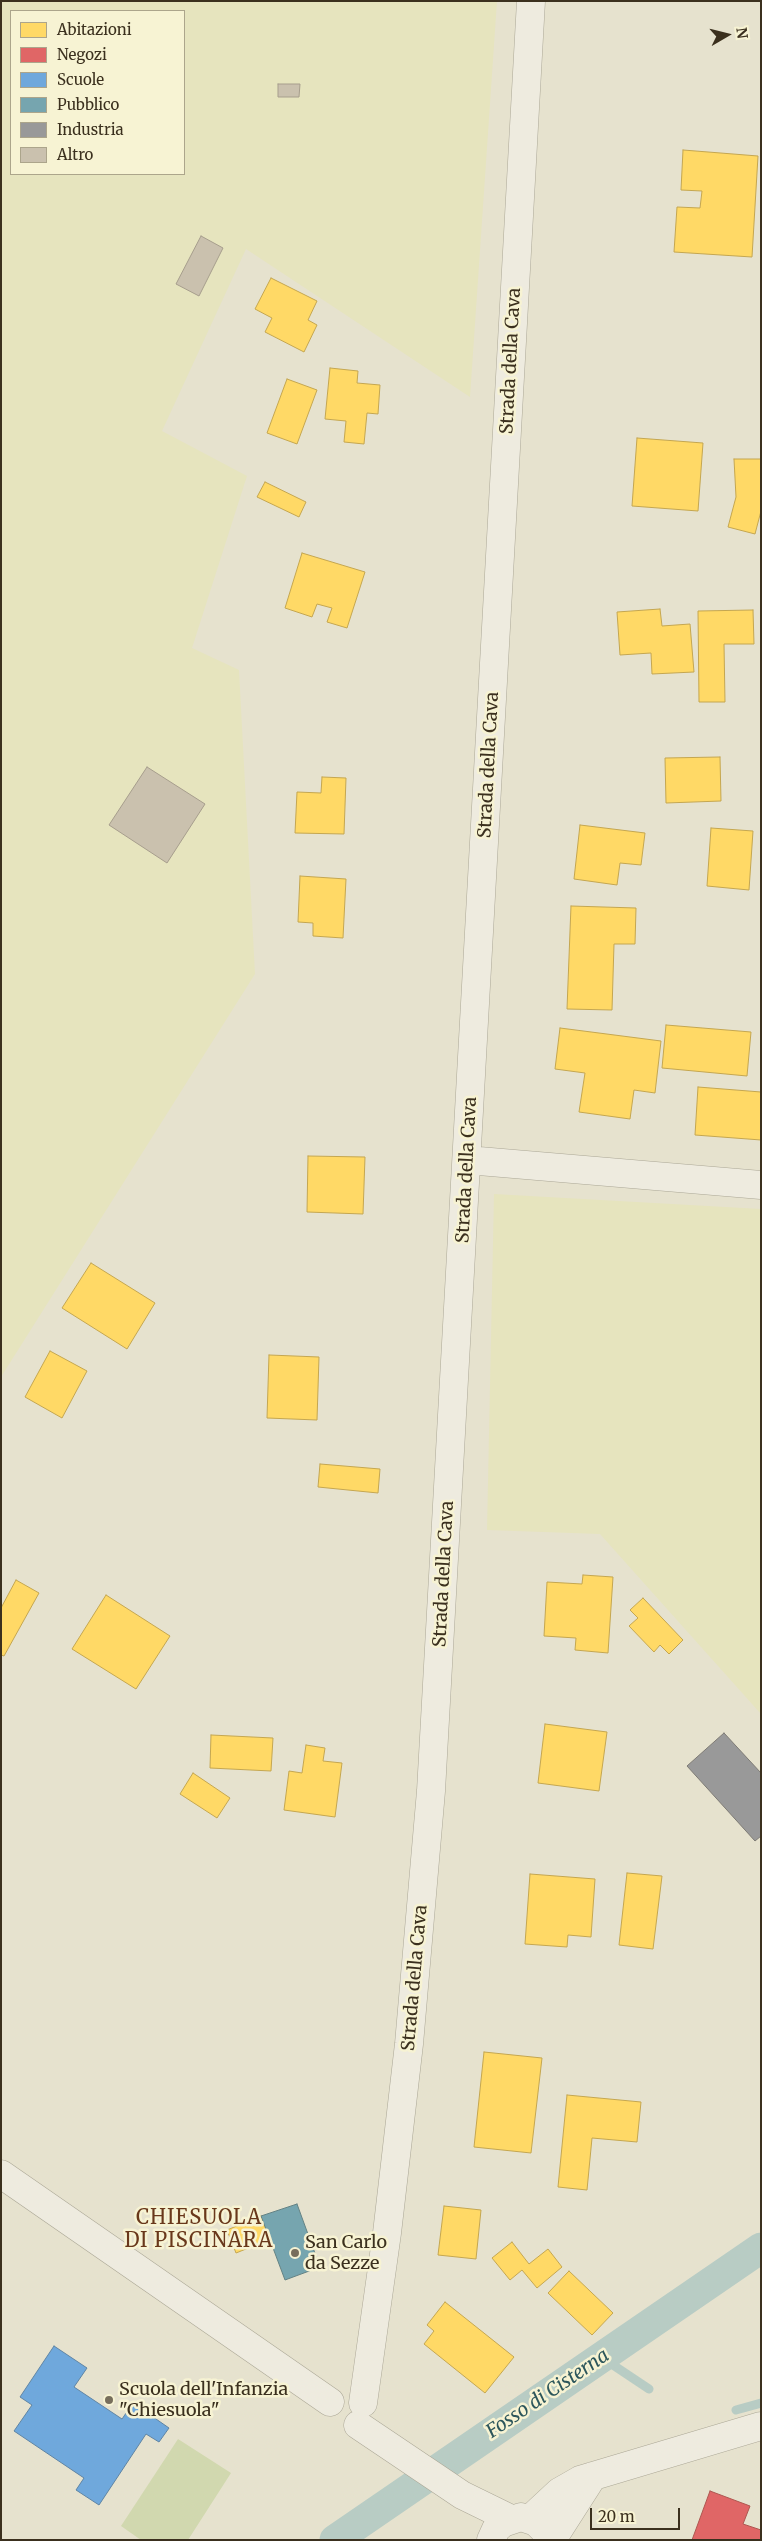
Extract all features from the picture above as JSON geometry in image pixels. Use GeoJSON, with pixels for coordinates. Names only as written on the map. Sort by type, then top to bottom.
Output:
{"type":"FeatureCollection","features":[{"type":"Feature","properties":{"kind":"street","name":"Strada della Cava"},"geometry":{"type":"LineString","coordinates":[[349,2406],[374,2336],[409,2044],[425,1872],[438,1694],[530,1]]}},
{"type":"Feature","properties":{"kind":"street"},"geometry":{"type":"LineString","coordinates":[[467,1160],[761,1185]]}},
{"type":"Feature","properties":{"kind":"street"},"geometry":{"type":"LineString","coordinates":[[1,2174],[349,2406],[412,2460],[506,2529],[541,2526],[550,2540],[593,2476]]}},
{"type":"Feature","properties":{"kind":"street"},"geometry":{"type":"LineString","coordinates":[[506,2529],[559,2492],[593,2476],[761,2426]]}},
{"type":"Feature","properties":{"kind":"shaded area"},"geometry":{"type":"Polygon","coordinates":[[[1,1],[497,1],[470,397],[246,249],[162,431],[247,476],[192,648],[239,670],[255,974],[1,1377],[1,1]]]}},
{"type":"Feature","properties":{"kind":"shaded area"},"geometry":{"type":"Polygon","coordinates":[[[494,1194],[761,1209],[761,1714],[600,1534],[487,1530],[494,1194]]]}},
{"type":"Feature","properties":{"kind":"green space"},"geometry":{"type":"Polygon","coordinates":[[[178,2439],[231,2473],[188,2540],[141,2540],[121,2526],[178,2439]]]}},
{"type":"Feature","properties":{"kind":"building: Abitazioni"},"geometry":{"type":"Polygon","coordinates":[[[683,150],[758,156],[752,257],[674,252],[677,207],[700,208],[702,191],[681,190],[683,150]]]}},
{"type":"Feature","properties":{"kind":"building: Abitazioni"},"geometry":{"type":"Polygon","coordinates":[[[271,278],[317,301],[308,320],[317,325],[304,352],[265,332],[272,318],[255,309],[271,278]]]}},
{"type":"Feature","properties":{"kind":"building: Abitazioni"},"geometry":{"type":"Polygon","coordinates":[[[330,368],[358,371],[357,383],[380,385],[378,414],[367,413],[364,444],[344,442],[346,421],[325,419],[330,368]]]}},
{"type":"Feature","properties":{"kind":"building: Abitazioni"},"geometry":{"type":"Polygon","coordinates":[[[287,379],[317,390],[297,444],[267,433],[287,379]]]}},
{"type":"Feature","properties":{"kind":"building: Abitazioni"},"geometry":{"type":"Polygon","coordinates":[[[637,438],[703,443],[698,511],[632,506],[637,438]]]}},
{"type":"Feature","properties":{"kind":"building: Abitazioni"},"geometry":{"type":"Polygon","coordinates":[[[734,459],[761,459],[761,511],[755,534],[728,527],[736,497],[734,459]]]}},
{"type":"Feature","properties":{"kind":"building: Abitazioni"},"geometry":{"type":"Polygon","coordinates":[[[265,482],[306,502],[299,517],[257,497],[265,482]]]}},
{"type":"Feature","properties":{"kind":"building: Abitazioni"},"geometry":{"type":"Polygon","coordinates":[[[302,553],[365,572],[347,628],[327,622],[332,608],[317,604],[312,617],[285,608],[302,553]]]}},
{"type":"Feature","properties":{"kind":"building: Abitazioni"},"geometry":{"type":"Polygon","coordinates":[[[660,609],[662,626],[690,624],[694,672],[652,674],[651,653],[620,655],[617,612],[660,609]]]}},
{"type":"Feature","properties":{"kind":"building: Abitazioni"},"geometry":{"type":"Polygon","coordinates":[[[753,610],[754,644],[724,644],[725,702],[699,702],[698,611],[753,610]]]}},
{"type":"Feature","properties":{"kind":"building: Abitazioni"},"geometry":{"type":"Polygon","coordinates":[[[720,757],[721,801],[666,803],[665,758],[720,757]]]}},
{"type":"Feature","properties":{"kind":"building: Abitazioni"},"geometry":{"type":"Polygon","coordinates":[[[322,777],[346,778],[344,834],[295,833],[297,792],[321,793],[322,777]]]}},
{"type":"Feature","properties":{"kind":"building: Abitazioni"},"geometry":{"type":"Polygon","coordinates":[[[580,825],[645,833],[641,865],[620,863],[617,885],[574,879],[580,825]]]}},
{"type":"Feature","properties":{"kind":"building: Abitazioni"},"geometry":{"type":"Polygon","coordinates":[[[711,828],[753,831],[749,890],[707,886],[711,828]]]}},
{"type":"Feature","properties":{"kind":"building: Abitazioni"},"geometry":{"type":"Polygon","coordinates":[[[300,876],[346,879],[343,938],[313,936],[313,923],[298,922],[300,876]]]}},
{"type":"Feature","properties":{"kind":"building: Abitazioni"},"geometry":{"type":"Polygon","coordinates":[[[571,906],[636,908],[635,944],[614,944],[612,1010],[567,1009],[571,906]]]}},
{"type":"Feature","properties":{"kind":"building: Abitazioni"},"geometry":{"type":"Polygon","coordinates":[[[666,1025],[751,1032],[747,1076],[662,1068],[666,1025]]]}},
{"type":"Feature","properties":{"kind":"building: Abitazioni"},"geometry":{"type":"Polygon","coordinates":[[[560,1028],[661,1041],[655,1093],[634,1090],[630,1119],[579,1112],[585,1073],[555,1069],[560,1028]]]}},
{"type":"Feature","properties":{"kind":"building: Abitazioni"},"geometry":{"type":"Polygon","coordinates":[[[698,1087],[761,1092],[761,1140],[695,1135],[698,1087]]]}},
{"type":"Feature","properties":{"kind":"building: Abitazioni"},"geometry":{"type":"Polygon","coordinates":[[[308,1156],[365,1157],[363,1214],[307,1212],[308,1156]]]}},
{"type":"Feature","properties":{"kind":"building: Abitazioni"},"geometry":{"type":"Polygon","coordinates":[[[91,1263],[155,1303],[127,1349],[62,1308],[91,1263]]]}},
{"type":"Feature","properties":{"kind":"building: Abitazioni"},"geometry":{"type":"Polygon","coordinates":[[[50,1351],[87,1371],[62,1418],[25,1397],[50,1351]]]}},
{"type":"Feature","properties":{"kind":"building: Abitazioni"},"geometry":{"type":"Polygon","coordinates":[[[269,1355],[319,1357],[317,1420],[267,1418],[269,1355]]]}},
{"type":"Feature","properties":{"kind":"building: Abitazioni"},"geometry":{"type":"Polygon","coordinates":[[[320,1464],[380,1469],[378,1493],[318,1487],[320,1464]]]}},
{"type":"Feature","properties":{"kind":"building: Abitazioni"},"geometry":{"type":"Polygon","coordinates":[[[583,1575],[613,1577],[608,1653],[575,1650],[576,1638],[544,1636],[547,1582],[582,1584],[583,1575]]]}},
{"type":"Feature","properties":{"kind":"building: Abitazioni"},"geometry":{"type":"Polygon","coordinates":[[[16,1580],[39,1593],[4,1656],[1,1655],[1,1608],[16,1580]]]}},
{"type":"Feature","properties":{"kind":"building: Abitazioni"},"geometry":{"type":"Polygon","coordinates":[[[106,1595],[170,1636],[136,1689],[72,1649],[106,1595]]]}},
{"type":"Feature","properties":{"kind":"building: Abitazioni"},"geometry":{"type":"Polygon","coordinates":[[[643,1598],[683,1640],[669,1654],[660,1645],[654,1652],[629,1626],[638,1618],[630,1610],[643,1598]]]}},
{"type":"Feature","properties":{"kind":"building: Abitazioni"},"geometry":{"type":"Polygon","coordinates":[[[545,1724],[607,1732],[599,1791],[538,1783],[545,1724]]]}},
{"type":"Feature","properties":{"kind":"building: Abitazioni"},"geometry":{"type":"Polygon","coordinates":[[[211,1735],[273,1738],[271,1771],[210,1768],[211,1735]]]}},
{"type":"Feature","properties":{"kind":"building: Abitazioni"},"geometry":{"type":"Polygon","coordinates":[[[306,1745],[325,1748],[323,1761],[342,1763],[335,1817],[284,1810],[289,1771],[302,1773],[306,1745]]]}},
{"type":"Feature","properties":{"kind":"building: Abitazioni"},"geometry":{"type":"Polygon","coordinates":[[[193,1773],[230,1798],[217,1818],[180,1794],[193,1773]]]}},
{"type":"Feature","properties":{"kind":"building: Abitazioni"},"geometry":{"type":"Polygon","coordinates":[[[627,1873],[662,1876],[653,1949],[619,1945],[627,1873]]]}},
{"type":"Feature","properties":{"kind":"building: Abitazioni"},"geometry":{"type":"Polygon","coordinates":[[[530,1874],[595,1879],[591,1937],[568,1935],[567,1947],[525,1944],[530,1874]]]}},
{"type":"Feature","properties":{"kind":"building: Abitazioni"},"geometry":{"type":"Polygon","coordinates":[[[484,2052],[542,2058],[531,2153],[474,2147],[484,2052]]]}},
{"type":"Feature","properties":{"kind":"building: Abitazioni"},"geometry":{"type":"Polygon","coordinates":[[[567,2095],[641,2102],[637,2142],[592,2138],[587,2190],[558,2187],[567,2095]]]}},
{"type":"Feature","properties":{"kind":"building: Abitazioni"},"geometry":{"type":"Polygon","coordinates":[[[444,2206],[481,2210],[476,2259],[438,2255],[444,2206]]]}},
{"type":"Feature","properties":{"kind":"building: Abitazioni"},"geometry":{"type":"Polygon","coordinates":[[[261,2216],[271,2239],[236,2253],[227,2230],[261,2216]]]}},
{"type":"Feature","properties":{"kind":"building: Abitazioni"},"geometry":{"type":"Polygon","coordinates":[[[512,2242],[529,2264],[548,2249],[562,2267],[537,2288],[522,2270],[510,2280],[492,2258],[512,2242]]]}},
{"type":"Feature","properties":{"kind":"building: Abitazioni"},"geometry":{"type":"Polygon","coordinates":[[[569,2271],[613,2313],[592,2335],[548,2293],[569,2271]]]}},
{"type":"Feature","properties":{"kind":"building: Abitazioni"},"geometry":{"type":"Polygon","coordinates":[[[445,2302],[514,2357],[485,2393],[424,2344],[434,2331],[427,2325],[445,2302]]]}},
{"type":"Feature","properties":{"kind":"building: Negozi"},"geometry":{"type":"Polygon","coordinates":[[[710,2491],[750,2506],[743,2524],[761,2530],[761,2540],[692,2540],[710,2491]]]}},
{"type":"Feature","properties":{"kind":"building: Scuole"},"geometry":{"type":"Polygon","coordinates":[[[54,2346],[87,2368],[74,2387],[122,2419],[133,2403],[169,2428],[159,2442],[146,2434],[99,2505],[76,2490],[84,2478],[14,2431],[32,2405],[20,2397],[54,2346]]]}},
{"type":"Feature","properties":{"kind":"building: Pubblico","name":"San Carlo da Sezze"},"geometry":{"type":"Polygon","coordinates":[[[297,2204],[320,2267],[285,2280],[261,2216],[297,2204]]]}},
{"type":"Feature","properties":{"kind":"building: Industria"},"geometry":{"type":"Polygon","coordinates":[[[724,1733],[761,1773],[761,1836],[755,1841],[687,1766],[724,1733]]]}},
{"type":"Feature","properties":{"kind":"building: Altro"},"geometry":{"type":"Polygon","coordinates":[[[278,84],[300,84],[299,97],[278,97],[278,84]]]}},
{"type":"Feature","properties":{"kind":"building: Altro"},"geometry":{"type":"Polygon","coordinates":[[[201,236],[223,248],[199,296],[176,284],[201,236]]]}},
{"type":"Feature","properties":{"kind":"building: Altro"},"geometry":{"type":"Polygon","coordinates":[[[147,767],[205,804],[167,863],[109,825],[147,767]]]}},
{"type":"Feature","properties":{"kind":"waterway","name":"Fosso di Cisterna"},"geometry":{"type":"LineString","coordinates":[[335,2540],[761,2248]]}},
{"type":"Feature","properties":{"kind":"waterway"},"geometry":{"type":"LineString","coordinates":[[601,2357],[649,2389]]}},
{"type":"Feature","properties":{"kind":"waterway"},"geometry":{"type":"LineString","coordinates":[[736,2410],[761,2403]]}},
{"type":"Feature","properties":{"kind":"place","name":"San Carlo da Sezze"},"geometry":{"type":"Point","coordinates":[295,2253]}},
{"type":"Feature","properties":{"kind":"place","name":"Scuola dell'Infanzia \"Chiesuola\""},"geometry":{"type":"Point","coordinates":[109,2400]}},
{"type":"Feature","properties":{"kind":"district","name":"CHIESUOLA DI PISCINARA"},"geometry":{"type":"Point","coordinates":[199,2230]}}]}
